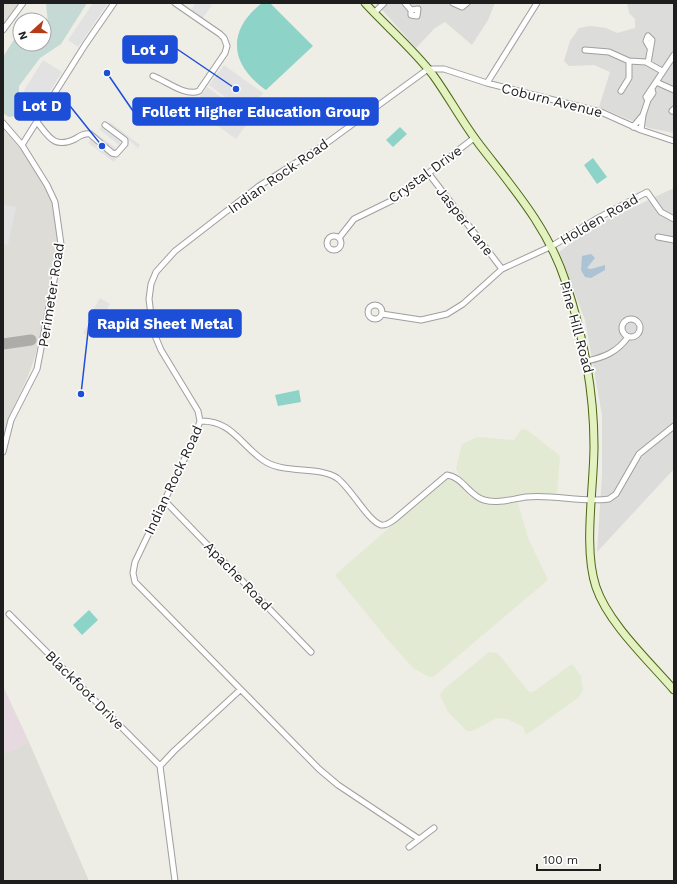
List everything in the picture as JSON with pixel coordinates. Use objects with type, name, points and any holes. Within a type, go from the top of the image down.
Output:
[{"type":"street","points":[[3,30],[23,3]]},
{"type":"street","points":[[22,145],[114,3]]},
{"type":"street","points":[[153,76],[186,92],[199,91],[227,46],[224,38],[220,34],[176,3]]},
{"type":"street","name":"Pine Hill Road","points":[[365,3],[428,69],[474,138],[514,187],[552,246],[565,281],[587,361],[594,406],[593,500],[590,555],[598,594],[620,627],[674,690]]},
{"type":"street","points":[[374,12],[384,3]]},
{"type":"street","points":[[405,3],[411,10]]},
{"type":"street","points":[[456,4],[464,7],[467,3]]},
{"type":"street","points":[[487,83],[537,3]]},
{"type":"street","points":[[648,63],[650,48]]},
{"type":"street","points":[[585,50],[609,52],[629,61],[648,63],[662,71]]},
{"type":"street","points":[[641,130],[643,115],[648,100],[653,93],[652,89],[662,71],[674,55]]},
{"type":"street","points":[[621,91],[628,78],[629,61]]},
{"type":"street","name":"Coburn Avenue","points":[[428,69],[444,69],[487,83],[601,112],[641,130],[674,141]]},
{"type":"street","name":"Indian Rock Road","points":[[419,839],[326,775],[240,690],[135,582],[133,573],[135,562],[194,439],[200,421],[195,406],[161,350],[153,330],[150,299],[151,284],[156,272],[175,251],[262,184],[324,144],[428,69]]},
{"type":"street","points":[[656,82],[674,90]]},
{"type":"street","points":[[634,126],[643,115]]},
{"type":"street","points":[[37,122],[50,139],[55,142],[63,143],[85,134],[90,134],[112,153],[116,154],[125,144],[125,140],[105,125]]},
{"type":"street","name":"Perimeter Road","points":[[3,124],[22,145],[41,172],[55,202],[62,244],[38,364],[33,379],[11,420],[3,452]]},
{"type":"street","name":"Crystal Drive","points":[[339,238],[354,219],[395,199],[474,138]]},
{"type":"street","name":"Jasper Lane","points":[[429,174],[502,269]]},
{"type":"street","name":"Holden Road","points":[[382,314],[421,320],[446,314],[463,304],[502,269],[552,246],[598,218],[647,192],[661,212],[674,219]]},
{"type":"street","points":[[658,238],[674,240]]},
{"type":"street","points":[[587,361],[611,354],[628,337]]},
{"type":"street","points":[[200,421],[212,421],[226,426],[258,456],[270,464],[289,469],[318,472],[332,476],[341,482],[371,517],[381,525],[385,525],[395,519],[447,475],[457,479],[471,493],[479,498],[493,502],[528,497],[606,500],[614,496],[639,454],[674,426]]},
{"type":"street","name":"Apache Road","points":[[164,500],[311,652]]},
{"type":"street","name":"Blackfoot Drive","points":[[9,614],[160,766]]},
{"type":"street","points":[[175,881],[160,766],[181,744],[240,690]]},
{"type":"street","points":[[409,847],[434,828]]},
{"type":"shaded area","points":[[3,3],[20,3],[12,12],[3,26]]},
{"type":"shaded area","points":[[46,3],[87,3],[61,44],[52,50],[52,12],[47,12]]},
{"type":"shaded area","points":[[93,3],[108,3],[78,47],[68,40]]},
{"type":"shaded area","points":[[196,3],[209,3],[212,5],[202,19],[191,10]]},
{"type":"shaded area","points":[[262,3],[270,3],[313,46],[266,90],[245,70],[239,59],[237,48],[238,36],[242,25],[250,14]]},
{"type":"shaded area","points":[[376,3],[495,3],[488,20],[472,45],[445,22],[435,28],[416,48]]},
{"type":"shaded area","points":[[627,3],[674,3],[674,133],[649,128],[599,107],[610,72],[594,65],[569,66],[564,61],[570,41],[579,28],[590,26],[606,28],[617,33],[635,28],[635,19],[629,13]]},
{"type":"shaded area","points":[[12,43],[12,52],[49,52],[40,58],[19,86],[19,105],[15,116],[9,117],[3,113],[3,57]]},
{"type":"shaded area","points":[[43,60],[62,72],[42,104],[23,92]]},
{"type":"shaded area","points":[[224,65],[263,93],[248,114],[209,85]]},
{"type":"shaded area","points":[[207,87],[251,118],[236,139],[192,107]]},
{"type":"shaded area","points":[[110,122],[140,145],[138,148],[125,137],[119,145],[99,129],[101,127],[105,129]]},
{"type":"shaded area","points":[[400,127],[407,134],[393,147],[386,140]]},
{"type":"shaded area","points":[[3,129],[24,153],[45,186],[52,204],[57,229],[58,257],[35,357],[26,381],[13,408],[3,437]]},
{"type":"shaded area","points":[[95,133],[116,148],[111,155],[116,159],[114,162],[88,143]]},
{"type":"shaded area","points":[[593,158],[607,177],[597,184],[584,165]]},
{"type":"shaded area","points":[[674,188],[674,469],[597,552],[602,475],[602,415],[585,320],[559,252],[594,226]]},
{"type":"shaded area","points":[[3,204],[16,207],[8,245],[3,244]]},
{"type":"shaded area","points":[[591,254],[595,258],[587,268],[591,269],[605,265],[605,270],[591,278],[585,277],[581,270],[582,256]]},
{"type":"shaded area","points":[[100,298],[110,304],[96,329],[86,335],[83,333],[89,324],[87,321]]},
{"type":"shaded area","points":[[299,390],[301,402],[278,406],[275,395]]},
{"type":"shaded area","points":[[89,610],[98,620],[82,635],[73,625]]},
{"type":"shaded area","points":[[3,686],[29,742],[3,754]]},
{"type":"shaded area","points":[[29,742],[89,881],[3,881],[3,754]]},
{"type":"green space","points":[[526,429],[560,456],[557,492],[554,494],[528,493],[499,498],[487,497],[474,492],[458,474],[456,468],[462,444],[477,437],[514,440],[521,430]]},
{"type":"green space","points":[[449,478],[457,482],[469,496],[487,505],[518,503],[528,538],[548,580],[433,677],[429,677],[413,668],[335,575],[442,482]]},
{"type":"green space","points":[[489,652],[497,653],[501,657],[528,691],[532,692],[536,690],[572,664],[581,676],[583,690],[579,697],[526,735],[523,727],[507,719],[497,718],[472,731],[467,731],[448,712],[440,695],[444,689]]},
{"type":"taxiway","points":[[3,344],[31,340]]},
{"type":"place","name":"Follett Higher Education Group","points":[[107,73]]},
{"type":"place","name":"Lot J","points":[[236,89]]},
{"type":"place","name":"Lot D","points":[[102,146]]},
{"type":"place","name":"Rapid Sheet Metal","points":[[81,394]]}]
